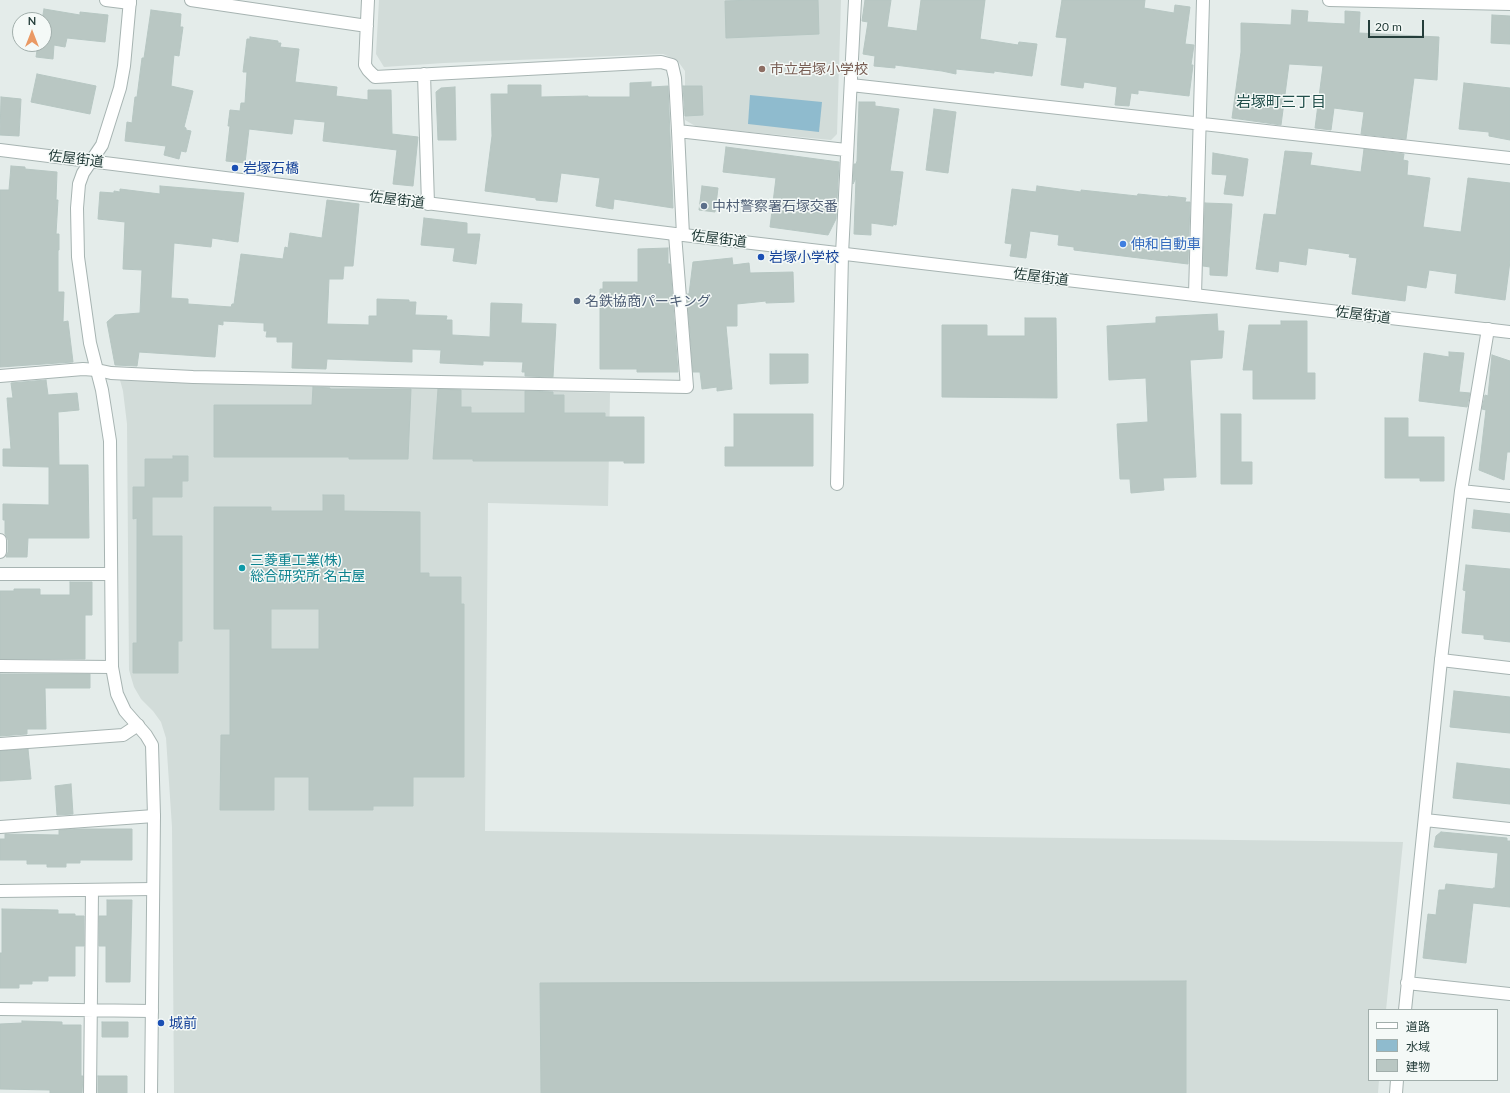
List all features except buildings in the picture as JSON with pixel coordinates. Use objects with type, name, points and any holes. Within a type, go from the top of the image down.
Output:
[{"type":"street","points":[[106,0],[130,2],[124,66],[120,88],[102,145],[83,173],[78,184],[78,257],[90,343],[102,390],[110,441],[112,667],[117,694],[125,711],[146,735],[152,745],[154,816],[151,1093]]},
{"type":"street","points":[[191,0],[367,26]]},
{"type":"street","points":[[0,376],[83,369],[111,373],[193,377],[687,387],[679,235],[678,131],[675,78],[672,65],[661,62],[375,77],[365,65],[368,0]]},
{"type":"street","points":[[837,484],[842,254],[846,150],[855,0]]},
{"type":"street","points":[[1195,295],[1201,124],[1203,0]]},
{"type":"street","points":[[1329,0],[1510,4]]},
{"type":"street","points":[[424,74],[428,204]]},
{"type":"street","points":[[851,86],[1510,158]]},
{"type":"street","points":[[678,131],[846,150]]},
{"type":"street","name":"佐屋街道","points":[[0,150],[679,235],[1510,332]]},
{"type":"street","points":[[1404,1009],[1426,820],[1441,660],[1461,491],[1488,329]]},
{"type":"street","points":[[1461,491],[1510,496]]},
{"type":"street","points":[[0,540],[0,552]]},
{"type":"street","points":[[0,574],[111,574]]},
{"type":"street","points":[[1441,660],[1510,668]]},
{"type":"street","points":[[0,666],[112,667]]},
{"type":"street","points":[[0,744],[123,735],[138,725]]},
{"type":"street","points":[[0,827],[154,816]]},
{"type":"street","points":[[1426,820],[1510,828]]},
{"type":"street","points":[[0,891],[153,889]]},
{"type":"street","points":[[90,1093],[92,890]]},
{"type":"street","points":[[1407,983],[1510,994]]},
{"type":"street","points":[[0,1009],[152,1011]]},
{"type":"street","points":[[1396,1093],[1398,1081]]},
{"type":"shaded area","name":"市立岩塚小学校","points":[[379,0],[841,0],[837,134],[831,140],[697,127],[685,120],[685,71],[677,60],[663,54],[444,63],[384,67],[376,54]]},
{"type":"shaded area","points":[[120,380],[610,393],[608,506],[488,503],[485,831],[1403,842],[1386,1009],[1368,1009],[1368,1081],[1379,1081],[1378,1093],[174,1093],[172,827],[166,738],[161,722],[141,699],[134,687],[129,670],[127,424],[123,391]]},
{"type":"water","points":[[750,95],[822,102],[819,132],[748,124]]},
{"type":"place","name":"市立岩塚小学校","points":[[762,69]]},
{"type":"place","name":"岩塚石橋","points":[[235,168]]},
{"type":"place","name":"中村警察署石塚交番","points":[[704,206]]},
{"type":"place","name":"伸和自動車","points":[[1123,244]]},
{"type":"place","name":"岩塚小学校","points":[[761,257]]},
{"type":"place","name":"名鉄協商パーキング","points":[[577,301]]},
{"type":"place","name":"三菱重工業(株) 総合研究所 名古屋","points":[[242,568]]},
{"type":"place","name":"城前","points":[[161,1023]]},
{"type":"district","name":"岩塚町三丁目","points":[[1281,102]]}]
